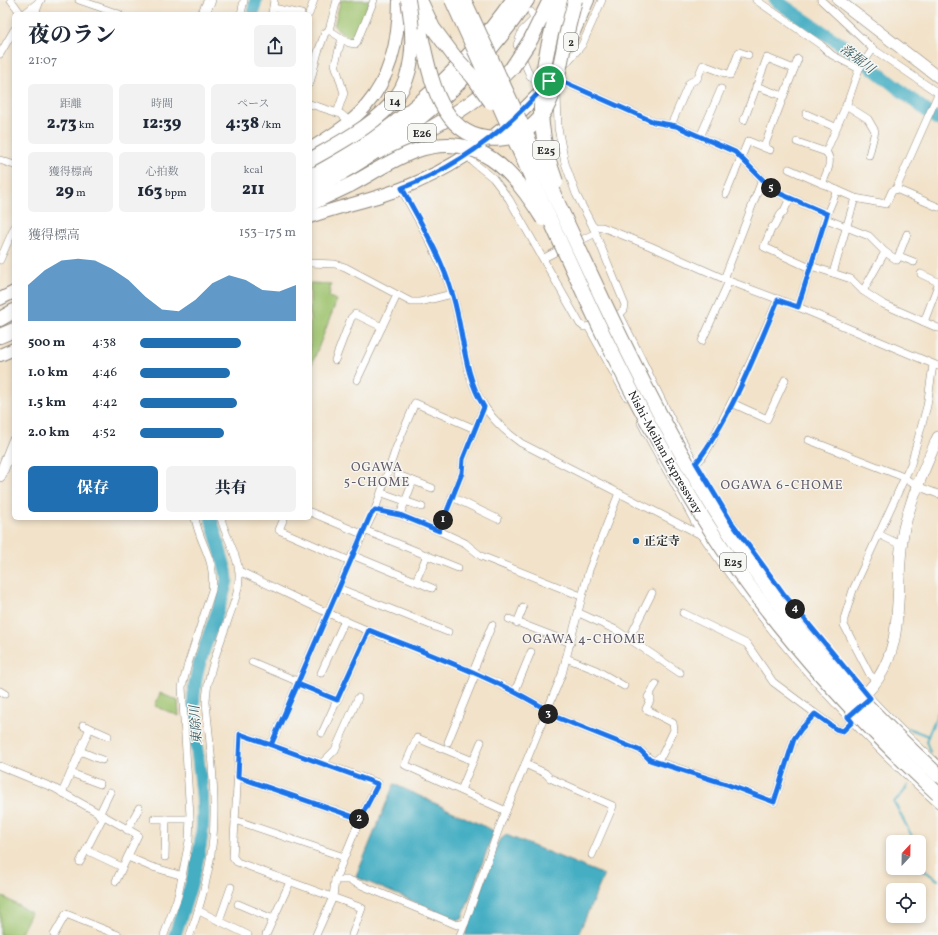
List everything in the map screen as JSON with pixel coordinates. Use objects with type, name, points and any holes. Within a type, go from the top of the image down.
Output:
[{"type":"highway","points":[[420,0],[433,28],[474,52]]},
{"type":"highway","points":[[452,0],[474,52],[488,97],[525,162]]},
{"type":"highway","points":[[464,0],[474,52]]},
{"type":"highway","name":"E25","points":[[470,0],[508,88],[513,106]]},
{"type":"highway","points":[[474,52],[506,0]]},
{"type":"highway","name":"E26","points":[[323,184],[371,154],[409,127],[444,97],[474,52],[513,0]]},
{"type":"highway","name":"E26","points":[[312,190],[404,143],[460,111],[497,82],[512,68],[531,39],[550,0]]},
{"type":"highway","name":"E25","points":[[560,0],[545,64],[541,123],[547,153],[558,190],[599,292]]},
{"type":"highway","points":[[402,1],[443,108],[454,121],[466,131],[481,136],[503,138],[527,129],[539,119],[548,106],[556,84],[575,0]]},
{"type":"highway","name":"14","points":[[312,159],[381,116],[397,98],[407,77],[412,55],[412,28],[402,1]]},
{"type":"highway","name":"E26","points":[[312,175],[357,149],[397,121],[474,52],[502,35],[529,6]]},
{"type":"highway","name":"Nishi-Meihan Expressway","points":[[474,52],[513,106],[599,292],[674,442],[721,520],[773,595],[831,666],[892,733],[938,775]]},
{"type":"highway","name":"Nishi-Meihan Expressway","points":[[474,52],[584,291],[660,447],[709,528],[760,602],[820,674],[877,736],[938,794]]},
{"type":"highway","name":"E26","points":[[312,203],[415,151],[445,145],[465,147],[485,154],[498,162],[518,183],[534,204],[584,291]]},
{"type":"highway","points":[[0,320],[12,314]]},
{"type":"highway","points":[[0,336],[12,331]]},
{"type":"main road","name":"2","points":[[312,216],[427,179],[468,155],[514,119],[549,81],[572,40],[588,0]]},
{"type":"main road","points":[[312,148],[350,121],[366,106],[378,88],[387,69],[395,43],[402,1]]},
{"type":"main road","points":[[0,299],[12,293]]},
{"type":"main road","points":[[0,356],[12,350]]},
{"type":"street","points":[[11,0],[20,12]]},
{"type":"street","points":[[25,12],[40,0]]},
{"type":"street","points":[[36,12],[40,0]]},
{"type":"street","points":[[79,0],[113,12]]},
{"type":"street","points":[[204,12],[210,0]]},
{"type":"street","points":[[241,12],[244,0]]},
{"type":"street","points":[[272,11],[274,0]]},
{"type":"street","points":[[310,12],[314,0]]},
{"type":"street","points":[[312,75],[325,33],[329,30],[336,0]]},
{"type":"street","points":[[329,30],[356,44],[374,0]]},
{"type":"street","points":[[549,81],[582,45],[602,0]]},
{"type":"street","points":[[756,0],[821,45],[832,55],[859,69]]},
{"type":"street","points":[[789,170],[855,198],[886,204],[892,191],[896,189],[937,96],[873,49],[822,0]]},
{"type":"street","points":[[838,0],[938,77]]},
{"type":"street","points":[[529,6],[534,19],[519,37],[518,50],[530,76],[535,79],[566,83],[654,122],[671,125],[735,152],[774,191],[826,216],[847,228],[869,236],[885,252],[898,260],[907,234]]},
{"type":"street","points":[[337,113],[344,93],[335,64],[342,38]]},
{"type":"street","points":[[0,54],[12,39]]},
{"type":"street","points":[[826,152],[835,127],[846,105],[859,69],[873,49]]},
{"type":"street","points":[[671,125],[689,83],[697,79],[703,65],[730,75],[739,52],[748,55]]},
{"type":"street","points":[[744,120],[767,58],[794,69]]},
{"type":"street","points":[[726,194],[748,141],[767,149],[798,59]]},
{"type":"street","points":[[549,81],[557,92],[559,134],[565,162],[576,194],[594,230],[625,305],[620,315],[589,328]]},
{"type":"street","points":[[756,86],[784,96]]},
{"type":"street","points":[[700,136],[721,89]]},
{"type":"street","points":[[312,105],[341,114],[350,121]]},
{"type":"street","points":[[846,105],[868,119],[875,131],[869,155]]},
{"type":"street","points":[[806,114],[835,127]]},
{"type":"street","points":[[797,142],[826,152],[829,155],[830,161],[822,184]]},
{"type":"street","points":[[468,155],[473,162],[493,178],[502,188],[544,258],[580,324],[589,328],[703,536],[755,608],[799,664],[850,720],[903,773],[938,804]]},
{"type":"street","points":[[0,160],[12,165]]},
{"type":"street","points":[[702,341],[762,180]]},
{"type":"street","points":[[402,188],[441,263],[452,294],[472,385],[489,416],[506,432],[521,443],[703,536]]},
{"type":"street","points":[[896,189],[938,207]]},
{"type":"street","points":[[798,307],[826,216],[837,190]]},
{"type":"street","points":[[790,198],[784,212],[782,212],[772,227],[764,247],[810,267],[851,279],[863,291],[883,304],[938,328]]},
{"type":"street","points":[[833,273],[855,198]]},
{"type":"street","points":[[544,258],[602,227],[650,246],[726,280],[798,307],[936,365],[927,406],[911,464],[853,590],[844,619],[844,625],[870,675],[877,681]]},
{"type":"street","points":[[0,260],[12,233]]},
{"type":"street","points":[[863,291],[885,252]]},
{"type":"street","points":[[899,256],[914,262]]},
{"type":"street","points":[[312,263],[334,264],[345,267],[411,302],[420,302],[452,294]]},
{"type":"street","points":[[921,274],[938,284],[924,322]]},
{"type":"street","points":[[357,380],[396,295]]},
{"type":"street","points":[[672,480],[696,463],[706,450],[747,372],[778,300]]},
{"type":"street","points":[[335,360],[351,318],[355,314],[382,327]]},
{"type":"street","points":[[620,315],[680,435],[732,523],[779,587],[868,696],[910,739],[938,764]]},
{"type":"street","points":[[732,403],[767,419],[785,380]]},
{"type":"street","points":[[271,745],[299,683],[351,558],[375,510],[396,448],[415,403],[475,429]]},
{"type":"street","points":[[439,531],[484,407]]},
{"type":"street","points":[[684,613],[748,644],[773,682],[836,729],[843,731],[868,696],[890,656],[895,640],[899,558],[904,529],[917,486],[938,437]]},
{"type":"street","points":[[809,440],[828,448],[832,448],[938,494]]},
{"type":"street","points":[[0,476],[12,446]]},
{"type":"street","points":[[398,475],[432,488]]},
{"type":"street","points":[[400,515],[413,481]]},
{"type":"street","points":[[460,935],[506,811],[566,658],[598,542],[619,493]]},
{"type":"street","points":[[385,494],[422,507]]},
{"type":"street","points":[[452,497],[498,519]]},
{"type":"street","points":[[375,510],[400,515],[439,531],[465,544],[481,556],[582,596]]},
{"type":"street","points":[[312,513],[458,568]]},
{"type":"street","points":[[164,935],[183,876],[189,841],[190,819],[182,687],[214,580],[213,567],[196,520]]},
{"type":"street","points":[[190,935],[199,911],[210,867],[214,816],[214,792],[206,702],[207,687],[210,670],[237,596],[239,571],[222,520]]},
{"type":"street","points":[[283,520],[279,530],[432,588]]},
{"type":"street","points":[[878,534],[902,545]]},
{"type":"street","points":[[416,581],[427,555]]},
{"type":"street","points":[[239,571],[328,613],[474,672],[515,691],[546,712],[641,751],[650,760],[726,784],[774,802],[794,739],[815,714]]},
{"type":"street","points":[[338,588],[448,632]]},
{"type":"street","points":[[629,639],[652,593]]},
{"type":"street","points":[[517,622],[523,608]]},
{"type":"street","points":[[579,613],[616,630],[680,673]]},
{"type":"street","points":[[321,672],[345,620]]},
{"type":"street","points":[[509,620],[571,643]]},
{"type":"street","points":[[448,742],[492,625]]},
{"type":"street","points":[[322,733],[369,630]]},
{"type":"street","points":[[515,691],[531,652]]},
{"type":"street","points":[[566,658],[596,670],[624,686]]},
{"type":"street","points":[[252,662],[337,700]]},
{"type":"street","points":[[655,761],[662,756],[674,730],[673,723],[646,709],[652,699],[648,697],[656,684]]},
{"type":"street","points":[[322,763],[335,750],[358,698]]},
{"type":"street","points":[[62,794],[80,750],[87,727],[108,736]]},
{"type":"street","points":[[316,935],[333,897],[334,880],[360,819],[378,784],[240,734],[233,857],[237,862],[290,882],[333,897],[362,908],[352,935]]},
{"type":"street","points":[[473,761],[417,738],[405,766],[506,811]]},
{"type":"street","points":[[461,790],[481,742]]},
{"type":"street","points":[[80,750],[102,760]]},
{"type":"street","points":[[525,764],[546,773],[550,778],[613,806],[592,855]]},
{"type":"street","points":[[0,766],[62,794],[138,835],[116,881]]},
{"type":"street","points":[[71,773],[100,784]]},
{"type":"street","points":[[238,777],[360,819]]},
{"type":"street","points":[[80,862],[110,792]]},
{"type":"street","points":[[127,830],[139,808]]},
{"type":"street","points":[[154,819],[190,819]]},
{"type":"street","points":[[165,857],[166,819]]},
{"type":"street","points":[[235,820],[344,858]]},
{"type":"street","points":[[86,850],[122,868]]},
{"type":"street","points":[[128,857],[149,866],[183,876]]},
{"type":"street","points":[[334,880],[349,880],[458,925],[465,923]]},
{"type":"street","points":[[266,935],[290,882]]},
{"type":"street","points":[[219,921],[231,888]]},
{"type":"street","points":[[238,904],[273,920]]},
{"type":"street","points":[[199,911],[248,935]]},
{"type":"street","points":[[54,935],[66,914],[118,935]]},
{"type":"green space","points":[[341,0],[370,0],[356,36],[350,39],[334,26]]},
{"type":"green space","points":[[312,283],[331,284],[329,297],[337,300],[312,364]]},
{"type":"green space","points":[[160,693],[178,701],[179,716],[155,706]]},
{"type":"green space","points":[[0,895],[31,913],[20,935],[0,935]]},
{"type":"water","points":[[394,784],[494,831],[462,919],[457,920],[356,877]]},
{"type":"water","points":[[506,835],[604,875],[578,935],[465,935],[498,842]]},
{"type":"waterway","name":"東除川","points":[[253,12],[256,0]]},
{"type":"waterway","name":"落堀川","points":[[775,0],[848,49],[938,120]]},
{"type":"waterway","name":"東除川","points":[[175,935],[194,876],[202,830],[203,814],[201,782],[194,717],[195,685],[201,658],[224,593],[227,580],[226,571],[212,520]]},
{"type":"waterway","points":[[930,752],[926,741],[938,712]]},
{"type":"waterway","points":[[906,729],[908,728],[928,736]]},
{"type":"waterway","points":[[908,785],[903,793],[894,802],[911,835]]},
{"type":"waterway","points":[[926,872],[938,880]]},
{"type":"place","name":"正定寺","points":[[636,541]]},
{"type":"district","name":"OGAWA 5-CHOME","points":[[377,474]]},
{"type":"district","name":"OGAWA 6-CHOME","points":[[782,484]]},
{"type":"district","name":"OGAWA 4-CHOME","points":[[584,638]]},
{"type":"route","points":[[549,81],[514,119],[468,155],[427,179],[402,188],[441,263],[456,306],[472,385],[484,407],[463,459],[462,473],[439,531],[400,515],[375,510],[370,516],[271,745],[240,734],[238,777],[360,819],[378,784],[271,745],[298,684],[337,700],[369,630],[476,673],[518,692],[547,710],[546,713],[641,751],[650,760],[726,784],[774,802],[794,739],[801,729],[815,714],[836,729],[843,731],[852,722],[848,717],[870,698],[865,694],[806,623],[783,593],[732,523],[696,463],[706,450],[732,403],[778,300],[798,307],[827,214],[774,191],[753,172],[735,152],[676,126],[654,122],[566,83],[549,81]]}]
